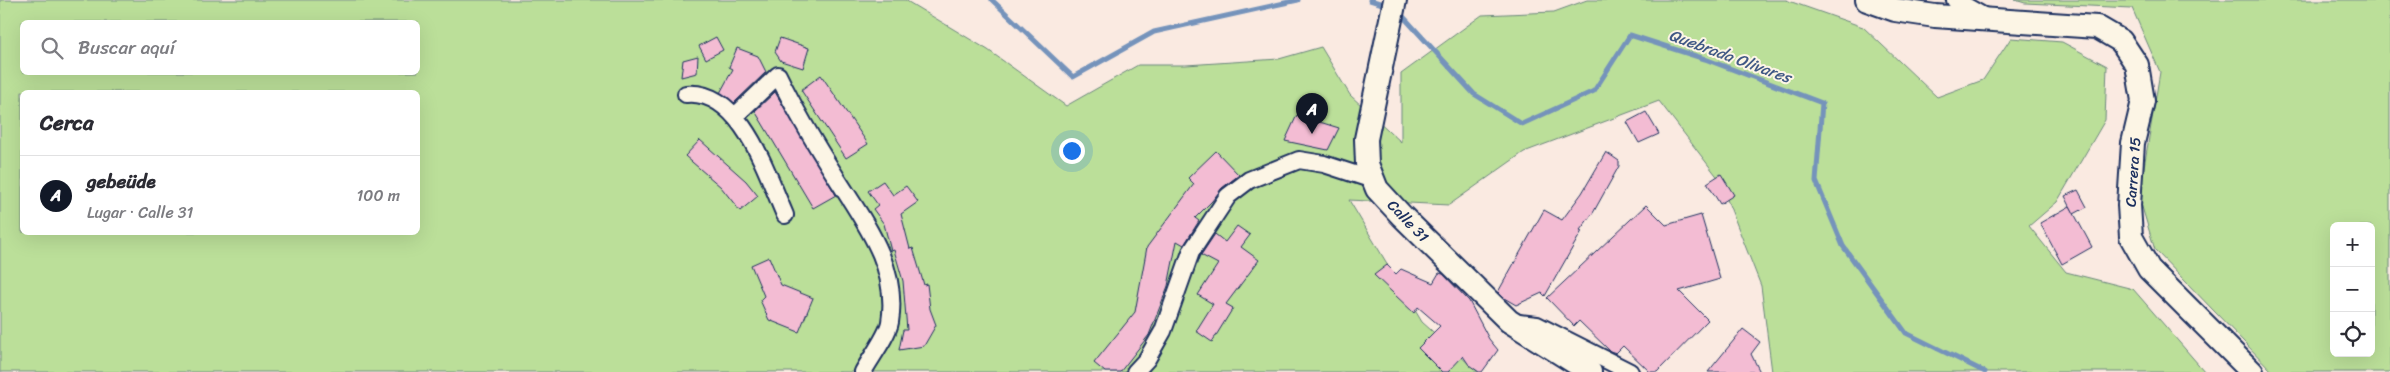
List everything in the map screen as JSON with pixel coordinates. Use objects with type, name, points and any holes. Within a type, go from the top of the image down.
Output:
[{"type":"main road","name":"Calle 31","points":[[1395,0],[1366,139],[1367,164],[1377,189],[1509,321],[1590,372]]},
{"type":"main road","name":"Carrera 15","points":[[1867,0],[1935,16],[2097,27],[2121,41],[2137,65],[2143,101],[2133,144],[2129,205],[2131,237],[2149,269],[2252,372]]},
{"type":"street","points":[[1955,0],[1990,20]]},
{"type":"street","points":[[735,116],[778,75],[821,152],[860,212],[883,256],[892,289],[890,324],[863,372]]},
{"type":"street","points":[[686,94],[702,94],[718,102],[735,116],[751,138],[785,215]]},
{"type":"street","points":[[1135,372],[1147,359],[1163,331],[1191,252],[1228,196],[1249,180],[1299,160],[1324,164],[1374,180]]},
{"type":"street","points":[[1509,321],[1537,326],[1630,372]]},
{"type":"green space","points":[[0,0],[905,0],[988,50],[1066,106],[1138,65],[1186,65],[1279,59],[1321,47],[1350,95],[1401,142],[1401,74],[1482,15],[1554,12],[1587,0],[1786,0],[1863,27],[1937,97],[1983,80],[2011,38],[2062,42],[2107,66],[2105,120],[2057,202],[2029,226],[2066,272],[2133,289],[2205,372],[1772,372],[1761,286],[1719,179],[1659,101],[1524,152],[1449,205],[1349,200],[1422,322],[1478,372],[0,372]]},
{"type":"green space","points":[[2015,0],[2390,0],[2390,372],[2273,372],[2155,250],[2139,197],[2160,72],[2132,8],[2025,3]]},
{"type":"building","points":[[716,37],[723,50],[706,59],[699,46]]},
{"type":"building","points":[[780,38],[809,48],[803,68],[781,61],[775,52]]},
{"type":"building","points":[[737,48],[758,56],[766,72],[734,103],[720,93],[733,69],[729,67]]},
{"type":"building","points":[[698,56],[697,73],[681,77],[683,60]]},
{"type":"building","points":[[821,75],[868,144],[846,158],[801,90]]},
{"type":"building","points":[[775,92],[836,195],[813,208],[755,111]]},
{"type":"building","points":[[1646,112],[1659,134],[1639,143],[1627,122]]},
{"type":"building","points":[[1297,115],[1339,128],[1328,150],[1285,141]]},
{"type":"building","points":[[700,140],[746,181],[758,196],[740,211],[721,187],[685,156]]},
{"type":"building","points":[[1216,151],[1239,175],[1222,188],[1195,218],[1199,221],[1184,245],[1177,241],[1168,286],[1149,335],[1120,372],[1105,372],[1094,363],[1135,312],[1147,247],[1194,184],[1188,178]]},
{"type":"building","points":[[1606,152],[1619,161],[1619,166],[1593,213],[1580,230],[1582,231],[1545,296],[1542,293],[1516,305],[1504,298],[1498,292],[1544,210],[1562,220],[1582,193]]},
{"type":"building","points":[[1721,174],[1734,195],[1720,204],[1707,183]]},
{"type":"building","points":[[883,181],[893,195],[906,186],[918,202],[901,214],[910,249],[913,248],[924,285],[927,284],[930,309],[936,325],[924,346],[899,350],[903,330],[907,330],[903,281],[894,250],[891,251],[884,224],[873,209],[878,205],[868,191]]},
{"type":"building","points":[[2078,190],[2087,207],[2074,214],[2065,196]]},
{"type":"building","points":[[1646,205],[1666,225],[1701,215],[1720,279],[1679,291],[1708,320],[1657,372],[1650,372],[1623,346],[1616,353],[1610,351],[1579,321],[1574,326],[1547,298]]},
{"type":"building","points":[[2070,206],[2092,247],[2062,264],[2040,223]]},
{"type":"building","points":[[1237,226],[1250,235],[1241,247],[1259,260],[1226,304],[1233,308],[1212,342],[1196,331],[1213,304],[1198,295],[1218,264],[1201,255],[1215,234],[1225,242]]},
{"type":"building","points":[[769,257],[781,285],[813,298],[799,332],[769,320],[760,300],[764,296],[751,265]]},
{"type":"building","points":[[1387,265],[1396,274],[1401,269],[1433,283],[1439,273],[1443,274],[1469,301],[1489,339],[1498,350],[1482,372],[1469,365],[1463,356],[1448,372],[1442,372],[1418,348],[1440,326],[1418,307],[1414,313],[1374,275]]},
{"type":"building","points":[[1743,329],[1760,342],[1751,354],[1760,372],[1708,372]]},
{"type":"waterway","name":"Quebrada Olivares","points":[[992,0],[1073,77],[1154,32],[1298,0]]},
{"type":"waterway","name":"Quebrada Olivares","points":[[1370,0],[1389,6]]},
{"type":"waterway","name":"Quebrada Olivares","points":[[1400,13],[1474,94],[1522,124],[1594,91],[1630,35],[1705,59],[1822,103],[1816,181],[1843,246],[1906,333],[1985,372]]},
{"type":"place","name":"gebeüde","points":[[1312,134]]}]
